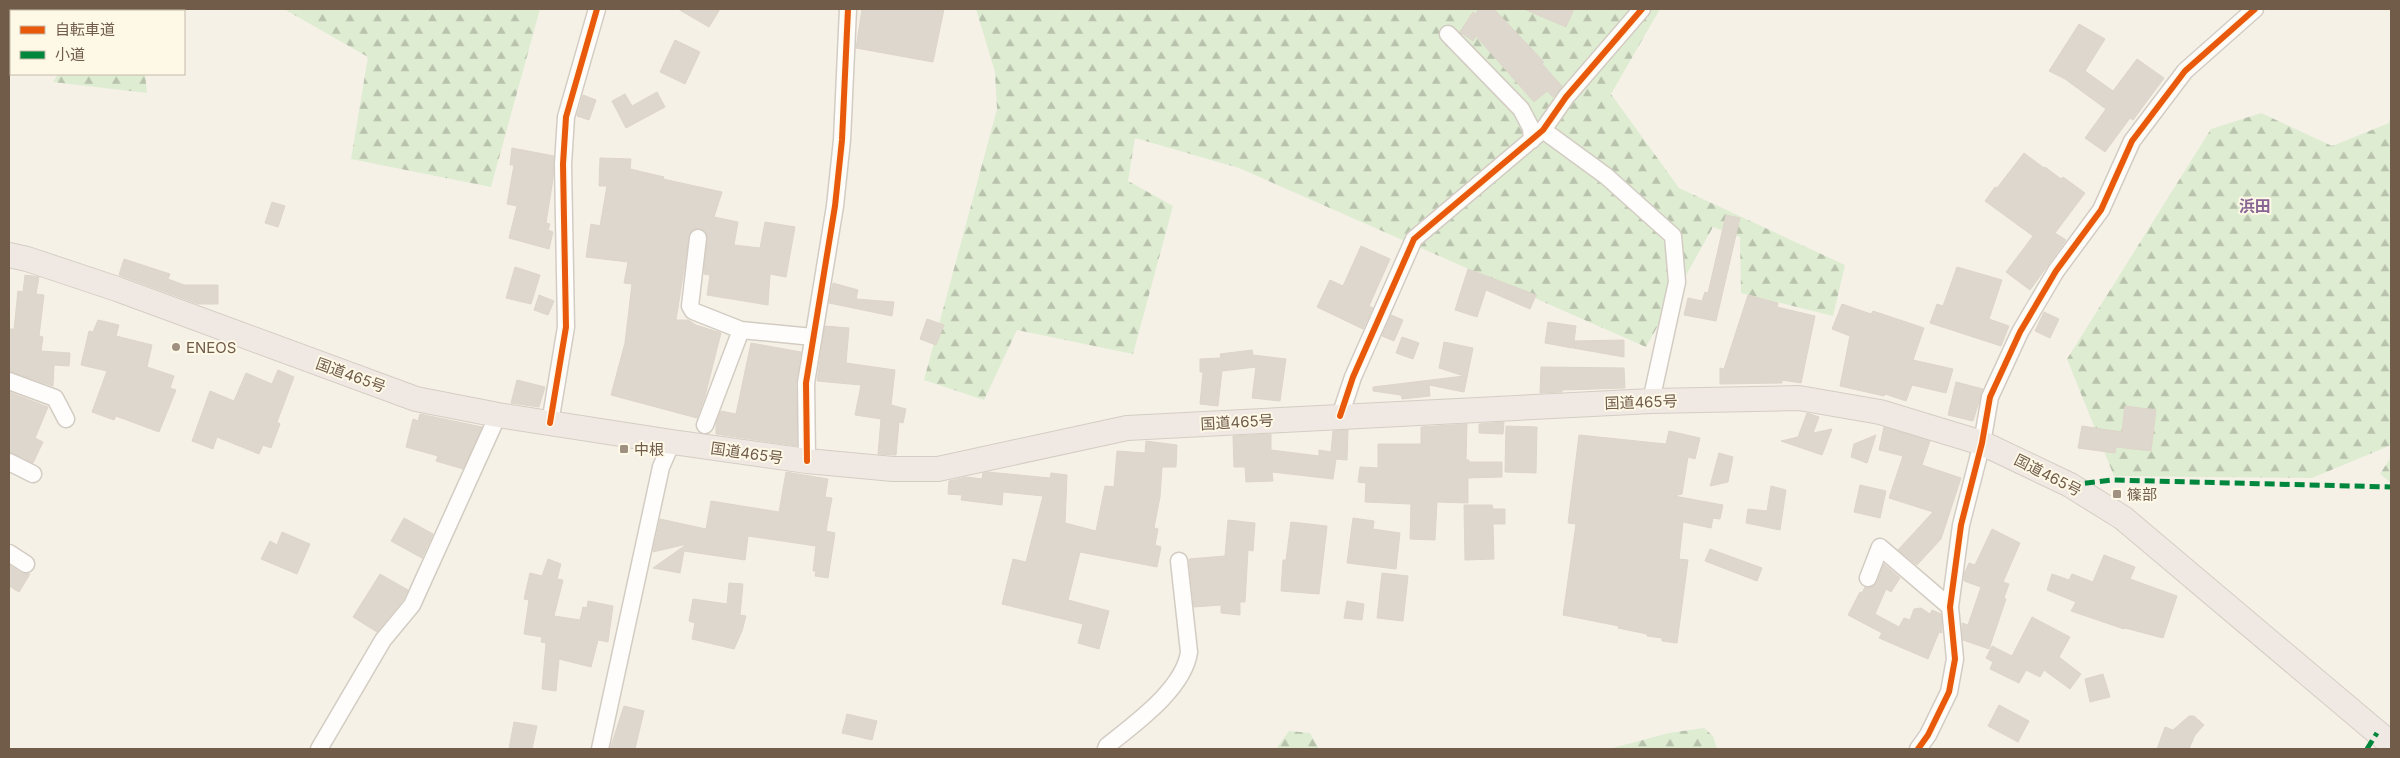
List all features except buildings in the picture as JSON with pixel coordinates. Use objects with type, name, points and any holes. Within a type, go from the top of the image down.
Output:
[{"type":"highway","name":"国道465号","points":[[9,255],[27,259],[117,289],[416,399],[498,415],[672,442],[807,461],[893,469],[938,469],[1127,428],[1651,402],[1799,398],[1880,412],[1982,443],[2070,485],[2123,518],[2391,744]]},
{"type":"street","points":[[550,423],[566,327],[563,164],[566,117],[597,9]]},
{"type":"street","points":[[807,461],[806,384],[835,206],[842,140],[848,9]]},
{"type":"street","points":[[1340,416],[1352,377],[1414,239],[1538,135],[1566,96],[1642,9]]},
{"type":"street","points":[[1918,749],[1928,735],[1949,692],[1955,659],[1950,607],[1961,525],[1982,443],[1990,397],[2020,332],[2056,271],[2101,210],[2132,141],[2185,71],[2255,9]]},
{"type":"street","points":[[1448,34],[1521,109],[1531,128],[1538,135],[1606,176],[1672,236],[1677,282],[1651,402]]},
{"type":"street","points":[[698,238],[690,306],[693,311],[741,330],[813,337]]},
{"type":"street","points":[[705,425],[741,330]]},
{"type":"street","points":[[9,381],[55,398],[66,419]]},
{"type":"street","points":[[319,749],[383,640],[412,604],[498,415]]},
{"type":"street","points":[[600,749],[661,467],[672,442]]},
{"type":"street","points":[[9,462],[33,474]]},
{"type":"street","points":[[1868,578],[1880,547],[1950,607]]},
{"type":"street","points":[[9,553],[26,564]]},
{"type":"street","points":[[1106,749],[1107,746],[1175,685],[1188,660],[1189,652],[1179,561]]},
{"type":"green space","points":[[284,9],[540,9],[491,187],[351,159],[368,57]]},
{"type":"green space","points":[[976,9],[1660,9],[1611,94],[1679,188],[1845,265],[1833,316],[1741,293],[1740,237],[1713,227],[1646,347],[1239,168],[1135,138],[1128,181],[1173,206],[1133,354],[1017,330],[984,400],[924,380],[997,109],[995,72]]},
{"type":"green space","points":[[57,75],[145,75],[147,93],[53,82]]},
{"type":"green space","points":[[2261,113],[2332,146],[2389,123],[2391,115],[2391,445],[2312,478],[2114,476],[2067,359],[2211,129]]},
{"type":"green space","points":[[2391,457],[2391,483],[2380,474]]},
{"type":"green space","points":[[1704,728],[1713,736],[1717,749],[1609,749],[1669,733]]},
{"type":"green space","points":[[1289,731],[1310,733],[1319,749],[1276,749]]},
{"type":"marked path","points":[[2070,485],[2112,480],[2391,487]]},
{"type":"marked path","points":[[2367,749],[2377,733]]},
{"type":"cycle path","points":[[550,423],[566,327],[563,164],[566,117],[597,9]]},
{"type":"cycle path","points":[[807,461],[806,383],[835,206],[842,140],[848,9]]},
{"type":"cycle path","points":[[1340,416],[1353,377],[1414,239],[1543,130],[1566,97],[1642,9]]},
{"type":"cycle path","points":[[1918,749],[1928,735],[1949,692],[1955,659],[1950,607],[1961,525],[1982,443],[1990,397],[2020,332],[2056,271],[2101,210],[2132,141],[2185,71],[2255,9]]},
{"type":"place","name":"ENEOS","points":[[176,347]]},
{"type":"place","name":"中根","points":[[624,449]]},
{"type":"place","name":"篠部","points":[[2117,494]]},
{"type":"district","name":"浜田","points":[[2255,206]]}]
